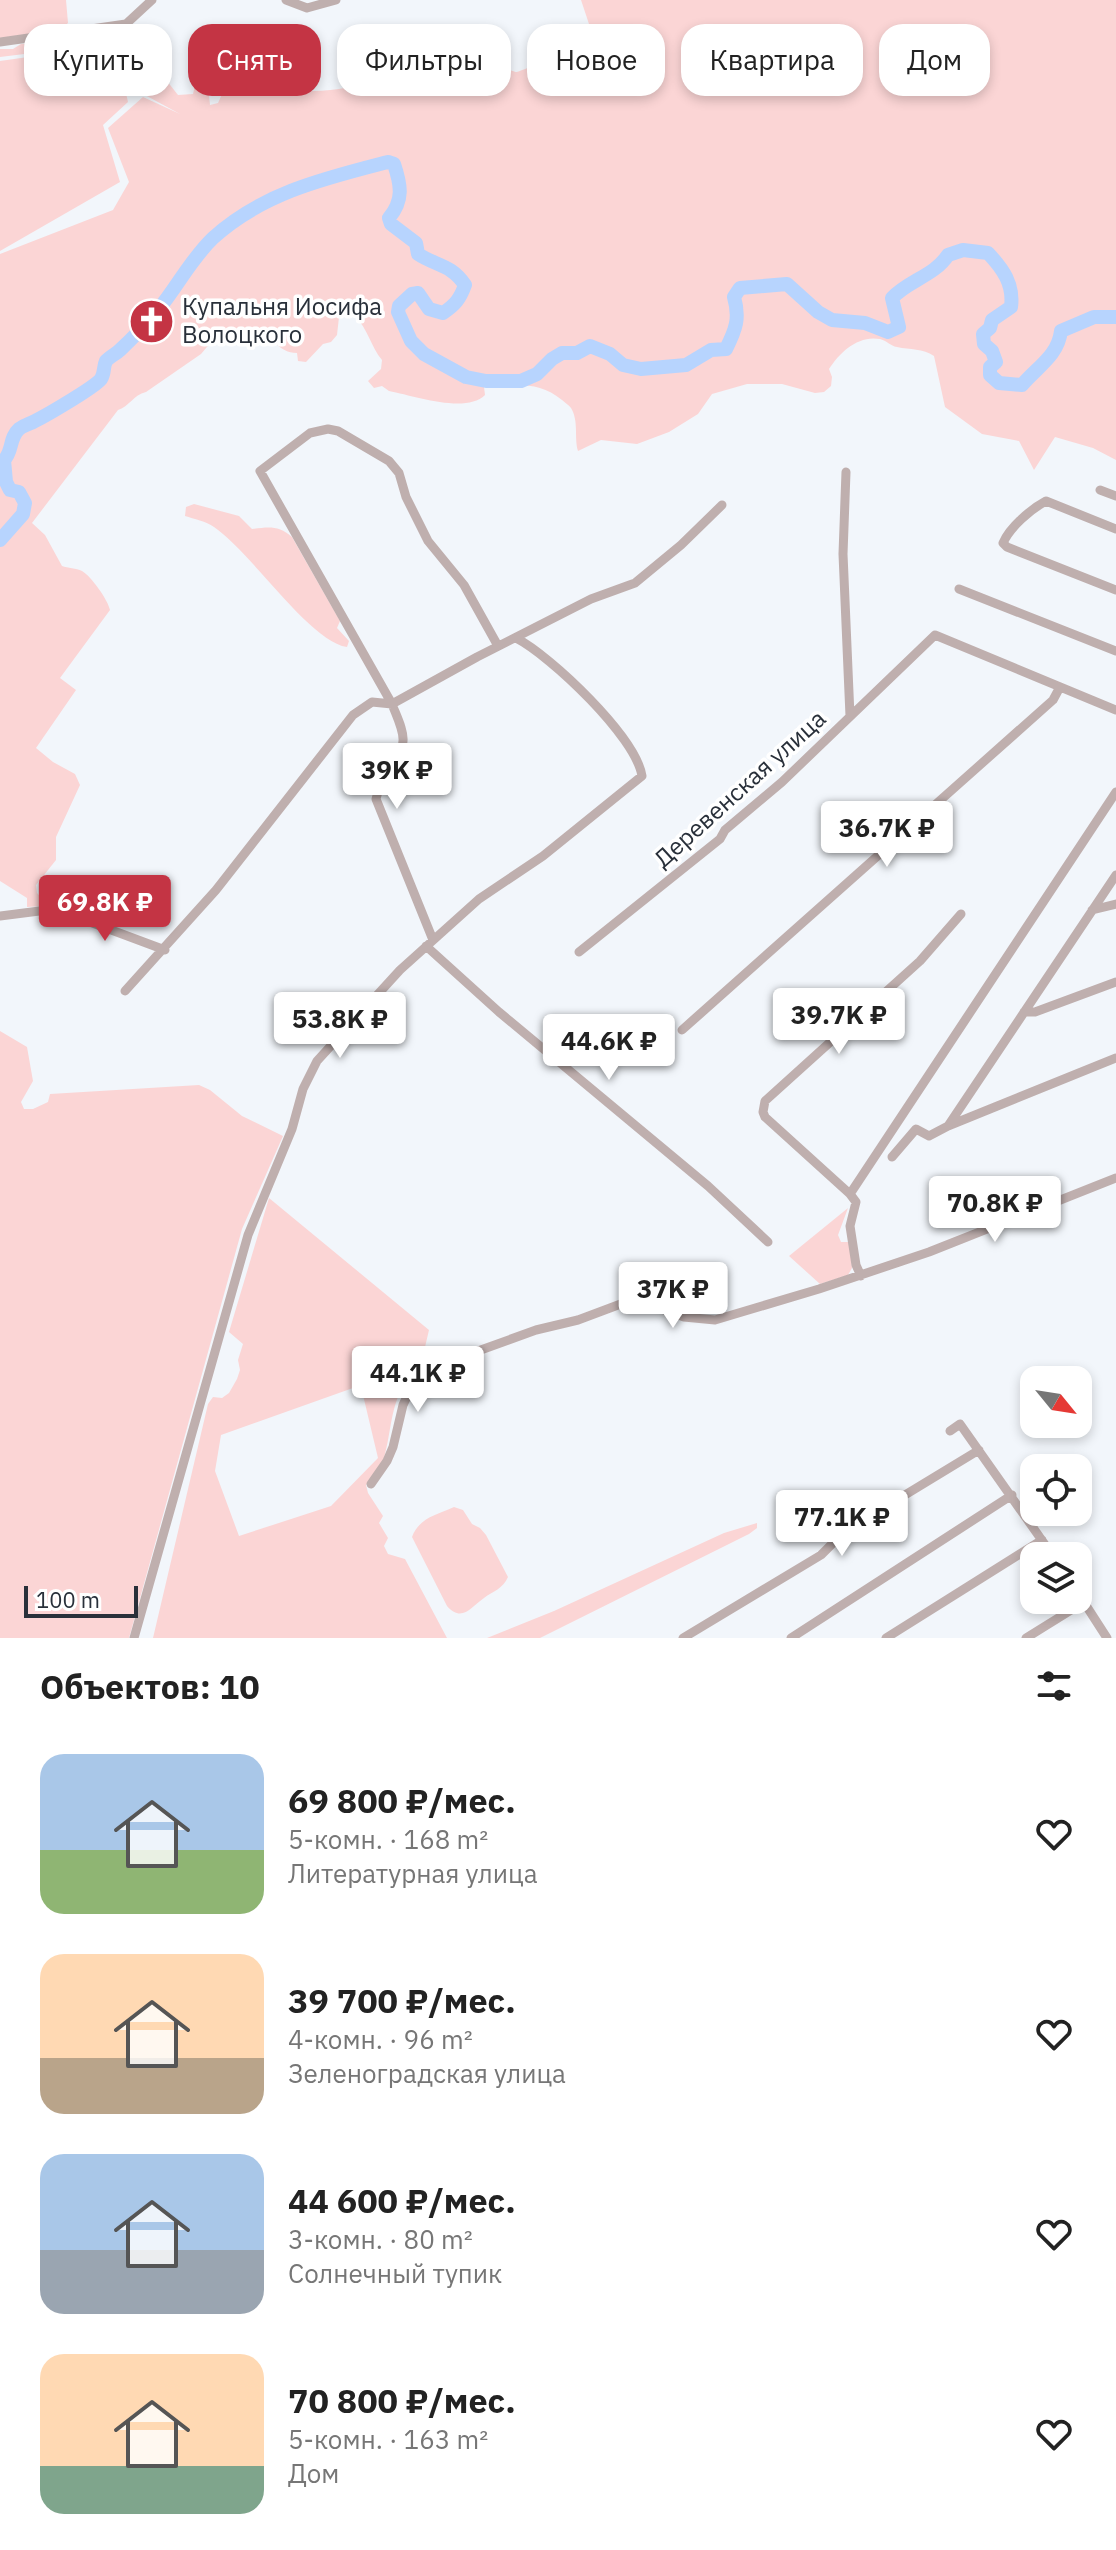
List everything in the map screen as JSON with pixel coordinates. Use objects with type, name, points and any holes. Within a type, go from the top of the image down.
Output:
[{"type":"street","points":[[0,42],[126,24],[152,0]]},
{"type":"street","points":[[286,0],[307,8],[336,0]]},
{"type":"street","points":[[498,646],[464,585],[428,541],[406,497],[396,468],[377,452],[338,431],[328,429],[310,433],[260,471],[392,704],[403,734],[403,746],[382,778],[376,799],[430,943],[499,1012],[708,1186],[768,1242]]},
{"type":"street","points":[[846,472],[843,554],[850,716]]},
{"type":"street","points":[[1100,490],[1116,496]]},
{"type":"street","points":[[1116,529],[1046,501],[1026,516],[1003,543],[1116,590]]},
{"type":"street","points":[[125,991],[216,890],[345,723],[365,705],[379,701],[392,704],[591,599],[635,583],[681,545],[722,505]]},
{"type":"street","points":[[959,589],[1116,651]]},
{"type":"street","name":"Деревенская улица","points":[[579,952],[720,839],[725,830],[782,782],[935,635],[1060,687]]},
{"type":"street","points":[[134,1638],[248,1235],[292,1129],[303,1089],[317,1061],[375,995],[430,943],[494,887],[543,856],[642,776],[641,764],[621,734],[582,692],[536,650],[516,638]]},
{"type":"street","points":[[682,1030],[1053,700],[1060,687],[1116,710]]},
{"type":"street","points":[[850,1194],[1116,792]]},
{"type":"street","points":[[948,1126],[1116,875]]},
{"type":"street","points":[[1092,910],[1116,904]]},
{"type":"street","points":[[0,916],[55,909],[165,950]]},
{"type":"street","points":[[861,1276],[856,1265],[850,1226],[856,1202],[765,1117],[765,1101],[920,961],[961,914]]},
{"type":"street","points":[[1024,1012],[1035,1012],[1116,982]]},
{"type":"street","points":[[892,1157],[916,1129],[929,1136],[1116,1058]]},
{"type":"street","points":[[371,1484],[393,1447],[403,1405],[411,1388],[478,1351],[634,1299],[684,1317],[707,1321],[861,1276],[1116,1178]]},
{"type":"street","points":[[886,1638],[1042,1540],[960,1424],[950,1431]]},
{"type":"street","points":[[683,1638],[821,1555],[844,1532],[979,1450]]},
{"type":"street","points":[[791,1638],[1012,1495]]},
{"type":"street","points":[[1026,1638],[1058,1614]]},
{"type":"street","points":[[1092,1614],[1107,1638]]},
{"type":"shaded area","points":[[0,0],[66,0],[67,24],[24,24],[24,35],[0,38]]},
{"type":"shaded area","points":[[581,0],[1116,0],[1116,460],[1093,448],[1055,437],[1034,470],[1019,441],[982,434],[945,407],[934,356],[880,339],[857,342],[844,351],[829,369],[831,386],[824,392],[815,393],[782,384],[747,384],[712,394],[698,414],[669,432],[637,444],[601,440],[578,451],[571,408],[544,389],[525,385],[484,387],[485,395],[476,400],[453,403],[389,391],[382,386],[374,388],[368,381],[381,369],[382,360],[355,316],[346,314],[339,317],[337,335],[331,342],[323,344],[306,362],[298,361],[297,353],[285,350],[258,332],[247,333],[228,342],[220,338],[212,341],[201,354],[118,410],[32,523],[45,535],[62,566],[80,570],[90,578],[110,610],[60,678],[76,690],[36,748],[75,774],[80,785],[56,837],[56,860],[36,885],[37,893],[46,903],[44,906],[27,907],[27,898],[0,881],[0,254],[113,210],[129,182],[108,128],[143,97],[180,114],[147,96],[172,96],[172,87],[178,95],[209,96],[210,105],[218,103],[221,96],[321,96],[321,90],[337,89],[337,96],[511,96],[511,70],[527,68],[527,96],[665,96],[665,24],[589,24]]},
{"type":"shaded area","points":[[24,44],[24,54],[0,57],[0,49],[13,49]]},
{"type":"shaded area","points":[[24,58],[24,96],[127,96],[128,102],[103,125],[120,182],[0,251],[0,61]]},
{"type":"shaded area","points":[[194,504],[239,516],[252,529],[278,529],[292,537],[340,621],[337,628],[349,641],[347,647],[315,629],[229,539],[214,527],[185,516],[186,507]]},
{"type":"shaded area","points":[[0,1031],[27,1047],[33,1081],[21,1102],[24,1109],[33,1109],[48,1102],[50,1094],[199,1085],[242,1116],[283,1136],[242,1229],[129,1638],[0,1638]]},
{"type":"shaded area","points":[[269,1198],[429,1330],[425,1347],[436,1360],[432,1368],[408,1381],[401,1392],[384,1458],[366,1485],[383,1516],[379,1523],[388,1538],[384,1546],[388,1554],[405,1559],[447,1638],[153,1638],[208,1404],[213,1397],[222,1398],[229,1393],[240,1370],[238,1360],[243,1344],[229,1332]],"holes":[[[353,1388],[358,1396],[363,1395],[378,1458],[331,1506],[239,1536],[215,1471],[221,1435]]]},
{"type":"shaded area","points":[[848,1208],[838,1235],[841,1242],[850,1242],[852,1268],[848,1275],[820,1284],[789,1256]]},
{"type":"shaded area","points":[[454,1507],[463,1510],[472,1524],[486,1535],[508,1577],[501,1587],[462,1613],[452,1611],[447,1606],[412,1537],[424,1521]]},
{"type":"shaded area","points":[[757,1523],[757,1528],[749,1534],[540,1638],[487,1638],[554,1611],[724,1533]]},
{"type":"waterway","points":[[0,540],[23,514],[25,503],[19,492],[10,490],[6,482],[4,460],[16,433],[97,383],[106,361],[153,315],[213,238],[232,222],[274,198],[318,181],[388,162],[394,164],[399,186],[399,199],[389,218],[391,224],[416,243],[418,254],[449,269],[465,285],[457,301],[443,313],[429,309],[418,293],[412,294],[399,306],[398,312],[411,341],[424,354],[466,377],[486,381],[521,381],[537,374],[562,353],[577,353],[590,346],[610,354],[623,365],[641,369],[686,365],[711,350],[726,349],[736,323],[734,297],[740,288],[787,284],[818,312],[832,320],[865,323],[888,332],[899,327],[892,298],[936,268],[948,255],[963,250],[988,253],[1009,284],[1011,307],[992,320],[990,328],[983,334],[984,344],[992,351],[996,362],[990,367],[990,375],[999,383],[1022,385],[1051,354],[1061,331],[1094,317],[1116,317]]},
{"type":"place","name":"Купальня Иосифа Волоцкого","points":[[151,321]]}]
